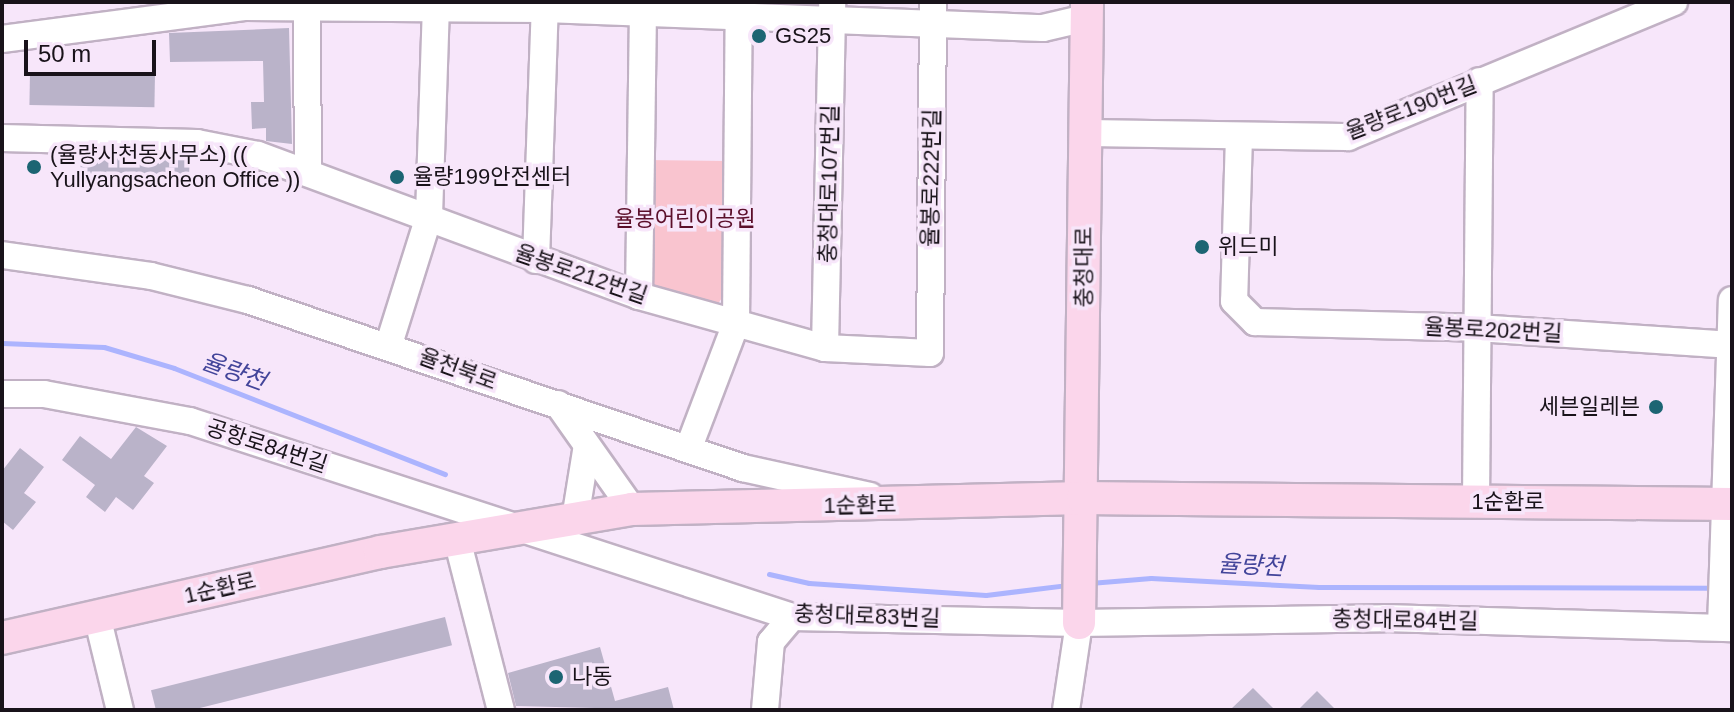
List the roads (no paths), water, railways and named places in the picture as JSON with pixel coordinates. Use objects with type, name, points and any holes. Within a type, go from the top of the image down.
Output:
[{"type":"main road","name":"충청대로","points":[[1079,615],[1083,533],[1086,10]]},
{"type":"main road","name":"1순환로","points":[[2,638],[457,539],[632,509],[909,505],[1083,498],[1729,504]]},
{"type":"street","name":"율량로190번길","points":[[1085,133],[1348,137],[1674,2]]},
{"type":"street","points":[[536,260],[545,5]]},
{"type":"street","points":[[2,39],[246,7],[545,5],[933,12],[1043,28],[1086,10]]},
{"type":"street","points":[[389,344],[429,216],[436,6]]},
{"type":"street","points":[[307,8],[308,173]]},
{"type":"street","points":[[639,296],[643,8]]},
{"type":"street","points":[[689,447],[736,323],[738,9]]},
{"type":"street","name":"충청대로107번길","points":[[825,348],[832,11]]},
{"type":"street","name":"율봉로222번길","points":[[825,348],[930,353],[933,12]]},
{"type":"street","points":[[1476,502],[1480,81]]},
{"type":"street","name":"율봉로202번길","points":[[1239,136],[1234,301],[1255,322],[1477,328],[1731,345]]},
{"type":"street","points":[[2,138],[218,147],[308,173],[429,216]]},
{"type":"street","name":"율봉로212번길","points":[[429,216],[536,260],[639,296],[736,323]]},
{"type":"street","name":"율천북로","points":[[2,255],[151,276],[389,344],[743,468],[909,505]]},
{"type":"street","points":[[1727,628],[1732,300]]},
{"type":"street","points":[[736,323],[825,348]]},
{"type":"street","name":"공항로84번길","points":[[2,394],[59,396],[190,421],[526,527]]},
{"type":"street","points":[[558,404],[586,451],[632,509]]},
{"type":"street","points":[[575,519],[586,451]]},
{"type":"street","name":"충청대로83번길","points":[[526,527],[792,617],[1079,615]]},
{"type":"street","points":[[457,539],[501,710]]},
{"type":"street","points":[[1066,710],[1079,615]]},
{"type":"street","name":"충청대로84번길","points":[[1079,615],[1385,618],[1727,628]]},
{"type":"street","points":[[97,616],[120,710]]},
{"type":"street","points":[[763,710],[771,642],[792,617]]},
{"type":"waterway","name":"율량천","points":[[2,343],[104,347],[174,368],[445,474]]},
{"type":"waterway","name":"율량천","points":[[769,574],[809,583],[986,595],[1068,585]]},
{"type":"waterway","name":"율량천","points":[[1090,583],[1151,578],[1319,587],[1715,588]]},
{"type":"place","name":"GS25","points":[[759,36]]},
{"type":"place","name":"(율량사천동사무소) (( Yullyangsacheon Office ))","points":[[34,167]]},
{"type":"place","name":"율량199안전센터","points":[[397,177]]},
{"type":"place","name":"위드미","points":[[1202,247]]},
{"type":"place","name":"세븐일레븐","points":[[1656,407]]},
{"type":"place","name":"나동","points":[[556,677]]},
{"type":"park label","name":"율봉어린이공원","points":[[685,219]]}]
